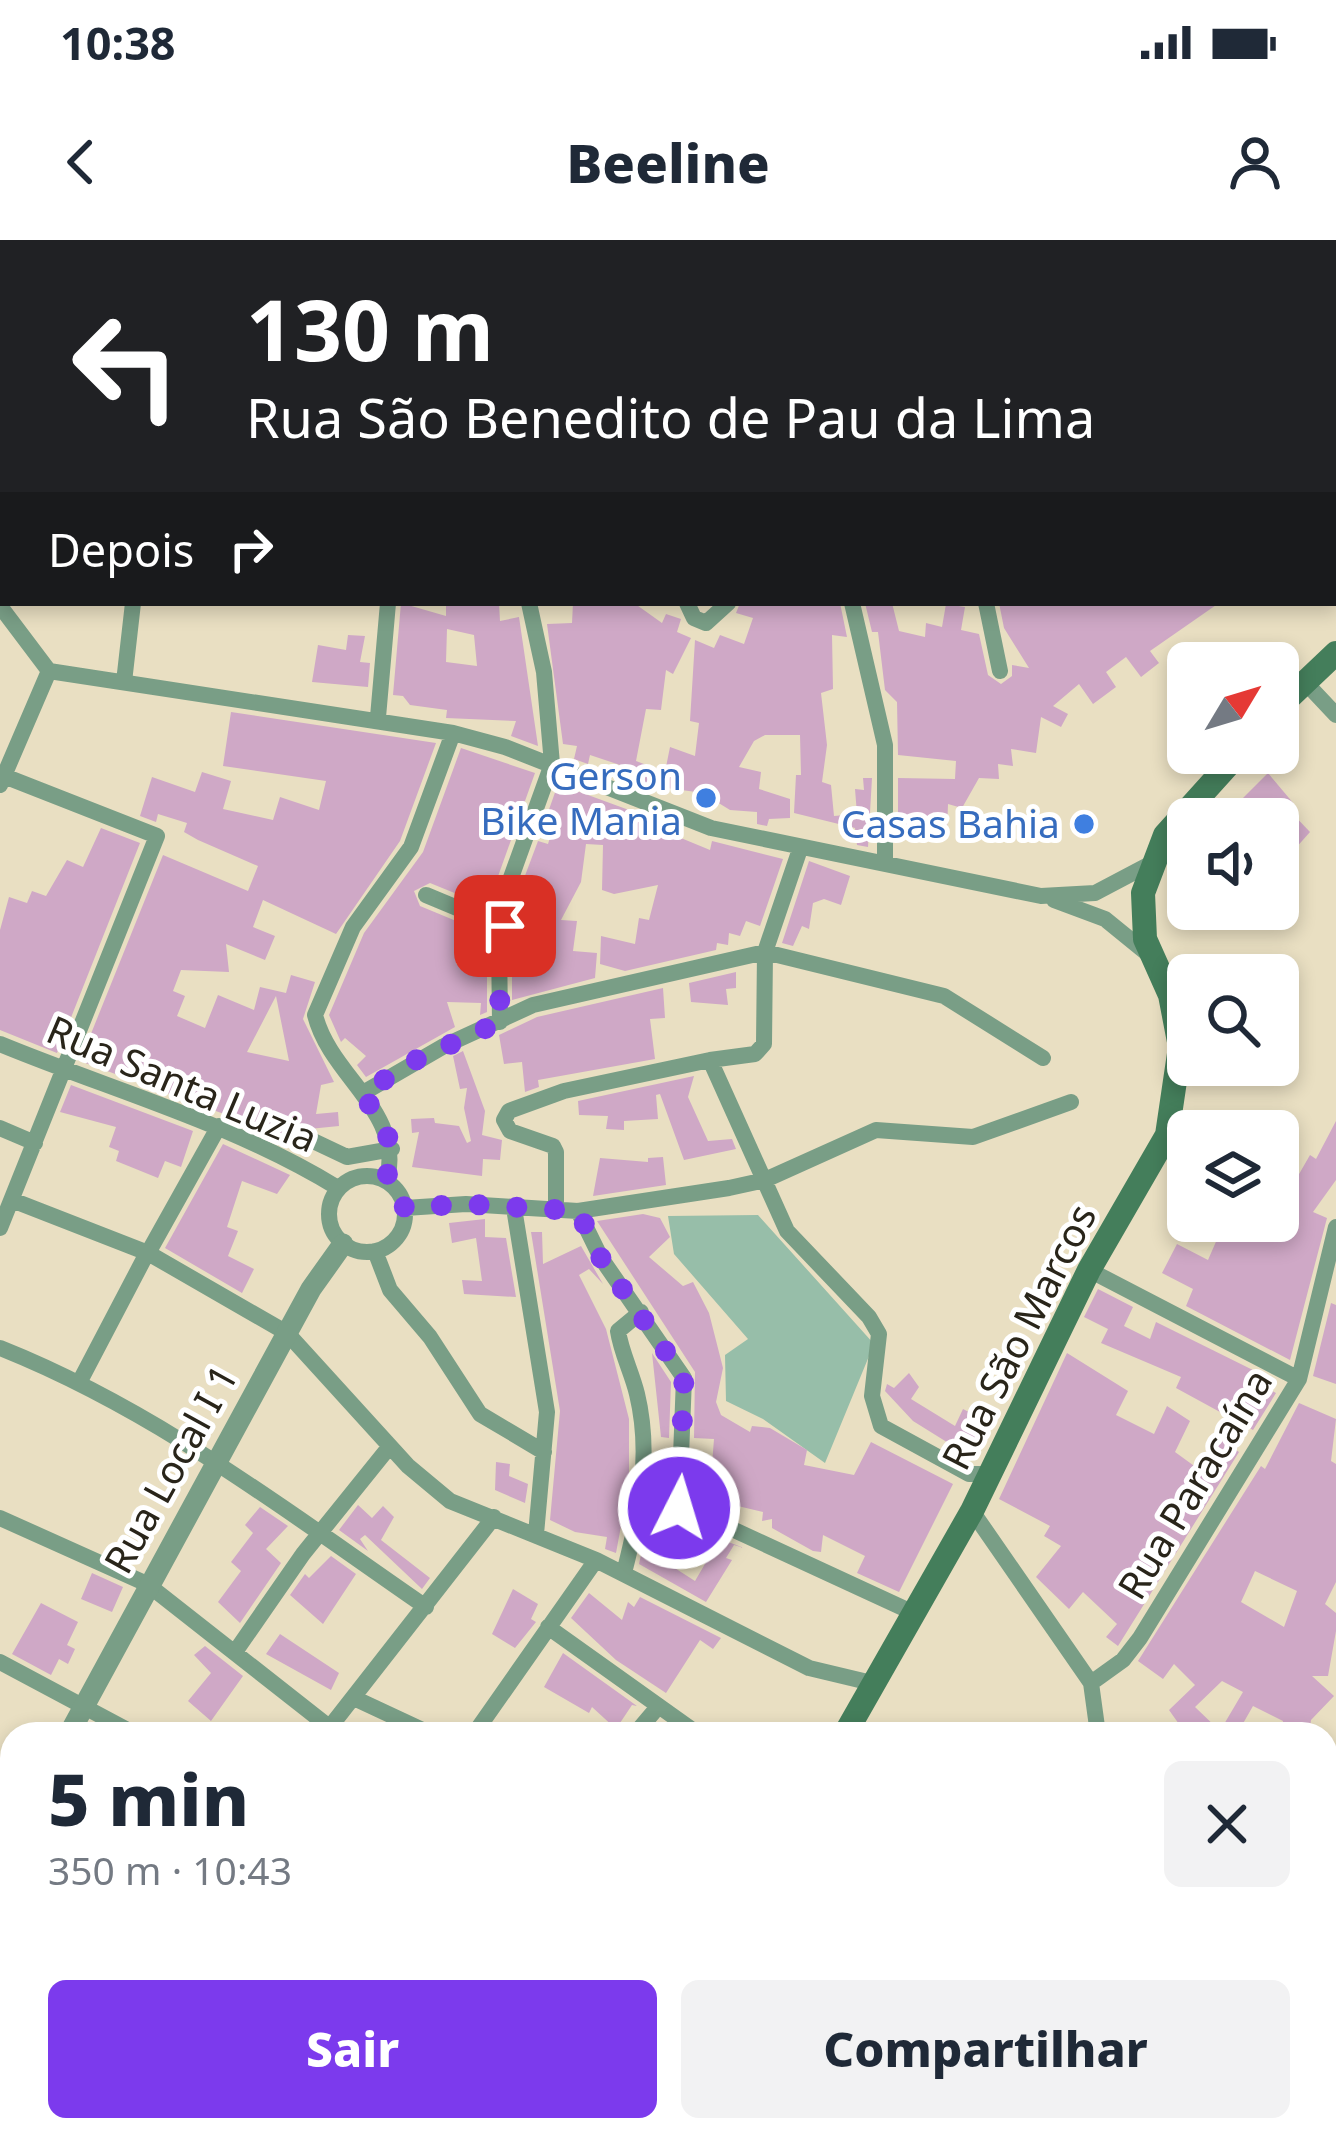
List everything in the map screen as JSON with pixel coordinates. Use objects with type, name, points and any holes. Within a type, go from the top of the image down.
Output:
[{"type":"main road","points":[[1299,686],[1336,653]]},
{"type":"main road","points":[[1150,864],[1165,835],[1220,774]]},
{"type":"main road","name":"Rua São Marcos","points":[[852,1722],[972,1511],[1089,1270],[1167,1135],[1178,1090],[1180,1047],[1170,995],[1141,914],[1150,864]]},
{"type":"street","points":[[797,240],[812,240]]},
{"type":"street","points":[[0,606],[49,671],[378,717],[453,733],[552,764],[661,812],[800,849],[1041,896],[1105,919],[1142,954],[1154,955]]},
{"type":"street","points":[[124,682],[133,606]]},
{"type":"street","points":[[378,717],[388,606]]},
{"type":"street","points":[[500,1022],[499,940],[512,869],[552,764],[544,672],[530,606]]},
{"type":"street","points":[[688,606],[694,618],[706,622],[725,606]]},
{"type":"street","points":[[853,606],[885,745],[885,863]]},
{"type":"street","points":[[987,606],[1000,671]]},
{"type":"street","points":[[0,1228],[157,836],[2,781],[49,671]]},
{"type":"street","points":[[1304,681],[1336,715]]},
{"type":"street","points":[[405,1208],[387,1180],[392,1149],[384,1125],[322,1035],[316,1015],[353,927],[410,847],[453,733]]},
{"type":"street","points":[[0,736],[19,742]]},
{"type":"street","points":[[556,1211],[556,1152],[553,1146],[510,1130],[504,1120],[509,1111],[564,1091],[755,1054],[764,1044],[765,952],[800,849]]},
{"type":"street","points":[[1041,896],[1095,893],[1150,864]]},
{"type":"street","points":[[426,895],[474,915],[474,933],[499,940]]},
{"type":"street","points":[[363,1093],[430,1053],[533,1005],[765,952],[944,996],[1043,1058]]},
{"type":"street","name":"Rua Santa Luzia","points":[[0,1044],[219,1126],[288,1157],[338,1188]]},
{"type":"street","points":[[710,1060],[726,1085],[787,1231],[869,1317],[879,1334],[872,1396],[881,1426],[970,1474],[991,1474]]},
{"type":"street","points":[[405,1208],[466,1204],[578,1211],[765,1180],[876,1130],[973,1137],[1071,1102]]},
{"type":"street","points":[[80,1381],[219,1126]]},
{"type":"street","points":[[0,1129],[35,1143]]},
{"type":"street","points":[[309,1138],[347,1157],[392,1149]]},
{"type":"street","points":[[387,1180],[364,1175],[338,1188],[328,1213],[343,1244],[375,1251],[395,1240],[405,1208]]},
{"type":"street","points":[[12,1200],[147,1254],[287,1333],[389,1446],[450,1501],[624,1573],[809,1668],[876,1684]]},
{"type":"street","points":[[514,1208],[545,1390],[536,1534]]},
{"type":"street","points":[[578,1211],[601,1258],[684,1378],[679,1508]]},
{"type":"street","name":"Rua Paracaína","points":[[1090,1683],[1123,1660],[1140,1638],[1256,1458],[1299,1379],[1336,1227]]},
{"type":"street","name":"Rua Local I 1","points":[[75,1722],[287,1333],[343,1244]]},
{"type":"street","points":[[375,1251],[390,1290],[430,1337],[480,1414],[544,1452]]},
{"type":"street","points":[[1089,1270],[1299,1379]]},
{"type":"street","points":[[624,1573],[644,1497],[637,1395],[618,1336],[623,1323],[641,1312]]},
{"type":"street","points":[[0,1348],[80,1381],[219,1462],[426,1607]]},
{"type":"street","points":[[235,1652],[318,1533],[389,1446]]},
{"type":"street","points":[[644,1497],[679,1508],[916,1614]]},
{"type":"street","points":[[972,1511],[1090,1683],[1095,1722]]},
{"type":"street","points":[[340,1722],[494,1517]]},
{"type":"street","points":[[0,1518],[147,1584],[323,1722]]},
{"type":"street","points":[[482,1722],[596,1560]]},
{"type":"street","points":[[548,1627],[679,1722]]},
{"type":"street","points":[[0,1662],[112,1722]]},
{"type":"street","points":[[356,1699],[405,1722]]},
{"type":"street","points":[[645,1722],[657,1708]]},
{"type":"green space","points":[[758,1215],[874,1344],[825,1463],[763,1419],[726,1401],[725,1355],[748,1339],[674,1254],[668,1216]]},
{"type":"building","points":[[401,606],[446,616],[446,606],[499,606],[500,621],[519,617],[538,746],[511,736],[516,721],[446,718],[447,710],[410,705],[403,696],[393,695]],"holes":[[[447,629],[474,635],[477,666],[446,662]]]},
{"type":"building","points":[[573,606],[638,606],[662,623],[666,614],[681,619],[677,632],[691,638],[673,674],[666,670],[661,710],[646,709],[636,761],[665,772],[670,747],[695,756],[699,723],[690,721],[695,640],[714,648],[720,635],[744,644],[753,618],[736,613],[739,606],[841,606],[847,637],[832,635],[833,689],[821,693],[827,745],[822,782],[831,785],[834,816],[857,814],[855,789],[864,790],[863,778],[872,778],[868,847],[857,845],[855,828],[794,813],[796,775],[801,775],[800,735],[765,735],[754,741],[739,767],[761,772],[759,789],[790,799],[790,818],[769,819],[767,826],[757,824],[757,812],[730,810],[717,802],[718,795],[645,785],[619,770],[620,765],[590,755],[588,764],[574,759],[577,746],[563,744],[547,624],[572,623]]},
{"type":"building","points":[[866,606],[893,606],[899,631],[925,637],[926,623],[942,627],[946,606],[965,607],[961,630],[979,634],[988,675],[1001,684],[1012,676],[1012,665],[1029,668],[1004,628],[1000,606],[1215,606],[1150,651],[1159,663],[1141,677],[1126,657],[1106,672],[1116,687],[1093,704],[1079,684],[1053,706],[1068,714],[1061,727],[1041,717],[1036,753],[1011,749],[1013,766],[998,764],[999,779],[979,778],[962,808],[948,804],[947,831],[898,826],[898,778],[955,779],[956,761],[898,755],[897,702],[885,690],[878,632],[872,632]]},
{"type":"building","points":[[348,635],[365,636],[360,662],[370,663],[368,687],[312,682],[318,645],[346,650]]},
{"type":"building","points":[[231,712],[436,743],[400,841],[336,934],[263,900],[253,927],[275,936],[265,960],[226,944],[229,972],[181,970],[173,991],[185,996],[177,1016],[205,1028],[218,995],[254,1010],[260,987],[286,993],[291,975],[315,982],[303,1019],[334,1082],[321,1085],[316,1114],[338,1112],[339,1126],[299,1130],[293,1149],[224,1114],[80,1061],[163,855],[248,891],[258,866],[184,832],[187,823],[158,814],[156,822],[140,816],[152,777],[195,792],[202,772],[231,781],[223,809],[273,820],[280,797],[319,810],[326,781],[223,766]],"holes":[[[276,996],[289,1061],[247,1052]]]},
{"type":"building","points":[[461,748],[535,773],[496,882],[489,924],[479,903],[430,883],[414,891],[420,906],[461,923],[465,942],[456,964],[487,965],[487,1012],[480,1015],[481,1003],[447,1002],[455,1027],[366,1077],[357,1065],[366,1056],[345,1038],[341,1042],[329,1015],[364,933],[423,852]]},
{"type":"building","points":[[1269,774],[1289,798],[1243,798]]},
{"type":"building","points":[[558,784],[648,817],[647,824],[710,850],[712,841],[783,859],[760,926],[746,921],[740,936],[729,933],[728,945],[717,943],[716,950],[625,971],[600,964],[601,936],[635,944],[639,918],[649,920],[658,885],[614,894],[602,890],[603,845],[586,844],[581,882],[561,920],[577,921],[573,951],[597,953],[595,978],[512,1000],[512,941],[520,889],[538,841],[548,844],[555,821],[546,818]]},
{"type":"building","points":[[1299,820],[1310,832],[1299,844]]},
{"type":"building","points":[[101,828],[140,843],[57,1053],[0,1030],[0,930],[9,897],[27,903],[32,891],[46,896],[67,860],[83,867]]},
{"type":"building","points":[[809,861],[850,876],[841,905],[824,899],[813,903],[809,929],[802,926],[793,946],[782,943]]},
{"type":"building","points":[[736,972],[736,988],[726,989],[728,1005],[691,1002],[689,983]]},
{"type":"building","points":[[663,988],[665,1018],[650,1019],[655,1059],[538,1080],[539,1087],[525,1092],[522,1062],[504,1064],[499,1035],[537,1017]]},
{"type":"building","points":[[463,1051],[485,1111],[482,1135],[502,1140],[500,1160],[483,1159],[482,1176],[412,1167],[419,1132],[412,1133],[411,1119],[434,1118],[435,1123],[459,1126],[467,1143],[471,1141],[464,1108],[467,1088],[460,1089],[453,1056]]},
{"type":"building","points":[[694,1076],[688,1097],[708,1141],[732,1139],[736,1149],[684,1160],[660,1094],[656,1095],[658,1119],[624,1121],[624,1130],[606,1129],[608,1116],[579,1115],[578,1101]]},
{"type":"building","points":[[71,1085],[193,1131],[181,1167],[165,1161],[158,1178],[116,1161],[119,1151],[109,1147],[116,1127],[60,1112]]},
{"type":"building","points":[[1336,1121],[1336,1180],[1313,1212],[1327,1218],[1290,1360],[1186,1306],[1193,1289],[1162,1273],[1177,1244],[1208,1260],[1216,1242],[1299,1242],[1299,1174],[1310,1155],[1316,1159]]},
{"type":"building","points":[[223,1144],[290,1175],[277,1194],[242,1181],[227,1227],[238,1231],[228,1256],[254,1269],[242,1293],[165,1248]]},
{"type":"building","points":[[663,1157],[666,1185],[593,1196],[600,1158],[648,1162],[648,1158]]},
{"type":"building","points":[[643,1214],[660,1218],[670,1237],[649,1257],[683,1286],[693,1282],[709,1313],[723,1368],[716,1402],[721,1415],[750,1432],[752,1426],[770,1428],[807,1450],[804,1465],[854,1475],[871,1442],[953,1484],[899,1592],[857,1573],[865,1556],[823,1535],[821,1552],[813,1551],[772,1528],[772,1519],[762,1521],[763,1512],[721,1502],[720,1511],[695,1502],[701,1491],[692,1489],[693,1465],[711,1477],[714,1439],[694,1438],[695,1372],[597,1221]]},
{"type":"building","points":[[485,1219],[485,1237],[506,1238],[516,1297],[464,1294],[462,1280],[482,1281],[476,1238],[452,1243],[449,1223]]},
{"type":"building","points":[[531,1232],[542,1232],[543,1264],[581,1246],[603,1284],[589,1269],[579,1275],[606,1329],[629,1419],[629,1483],[616,1553],[605,1549],[607,1537],[575,1532],[550,1520],[560,1411]]},
{"type":"building","points":[[1098,1289],[1133,1307],[1124,1326],[1150,1339],[1156,1322],[1267,1377],[1263,1386],[1276,1393],[1253,1430],[1176,1388],[1181,1377],[1101,1343],[1108,1329],[1084,1317]]},
{"type":"building","points":[[1331,1303],[1336,1305],[1336,1384],[1313,1376]]},
{"type":"building","points":[[652,1353],[671,1382],[669,1438],[661,1437]]},
{"type":"building","points":[[1067,1353],[1128,1391],[1116,1415],[1154,1434],[1167,1406],[1190,1421],[1175,1452],[1197,1468],[1216,1437],[1239,1452],[1118,1646],[1106,1637],[1117,1624],[1083,1592],[1069,1609],[1036,1577],[1061,1546],[1044,1536],[1050,1526],[999,1499]]},
{"type":"building","points":[[909,1373],[919,1387],[911,1399],[955,1426],[963,1409],[986,1421],[966,1454],[913,1421],[885,1391],[887,1384],[894,1388]]},
{"type":"building","points":[[1299,1403],[1336,1419],[1331,1461],[1336,1464],[1336,1582],[1325,1604],[1336,1613],[1336,1631],[1328,1676],[1312,1676],[1334,1696],[1311,1722],[1283,1722],[1253,1706],[1244,1722],[1225,1722],[1243,1692],[1222,1681],[1195,1707],[1211,1722],[1178,1722],[1169,1710],[1195,1685],[1174,1664],[1163,1679],[1138,1661],[1261,1466],[1265,1469]],"holes":[[[1255,1571],[1297,1591],[1284,1627],[1241,1602]]]},
{"type":"building","points":[[496,1462],[510,1464],[509,1476],[528,1484],[525,1503],[495,1490]]},
{"type":"building","points":[[358,1505],[372,1518],[383,1506],[394,1517],[381,1540],[430,1578],[422,1589],[365,1535],[360,1539],[368,1551],[339,1530]]},
{"type":"building","points":[[260,1507],[288,1526],[266,1549],[281,1563],[240,1623],[218,1602],[241,1571],[231,1562],[253,1533],[245,1525]]},
{"type":"building","points":[[650,1513],[682,1539],[670,1565],[695,1581],[719,1540],[684,1525],[744,1548],[734,1545],[726,1558],[732,1560],[706,1602],[639,1564]]},
{"type":"building","points":[[331,1556],[356,1574],[323,1624],[290,1595],[305,1574],[309,1578]]},
{"type":"building","points":[[92,1573],[123,1587],[112,1612],[81,1599]]},
{"type":"building","points":[[513,1589],[538,1604],[531,1619],[536,1622],[515,1648],[492,1634]]},
{"type":"building","points":[[589,1593],[622,1620],[628,1602],[634,1607],[640,1597],[721,1638],[713,1649],[700,1640],[666,1693],[616,1660],[571,1618]]},
{"type":"building","points":[[41,1603],[78,1622],[67,1645],[75,1649],[68,1664],[59,1659],[51,1675],[12,1654]]},
{"type":"building","points":[[280,1634],[339,1673],[331,1690],[266,1654]]},
{"type":"building","points":[[205,1646],[243,1676],[211,1721],[188,1701],[211,1673],[194,1655]]},
{"type":"building","points":[[563,1653],[637,1706],[632,1705],[621,1722],[608,1722],[592,1707],[589,1713],[544,1687]]},
{"type":"place","name":"Gerson Bike Mania","points":[[706,798]]},
{"type":"place","name":"Casas Bahia","points":[[1084,824]]},
{"type":"route","points":[[505,926],[499,940],[500,1022],[416,1060],[363,1093],[390,1141],[387,1180],[405,1208],[466,1204],[578,1211],[601,1258],[684,1378],[679,1508]]}]
